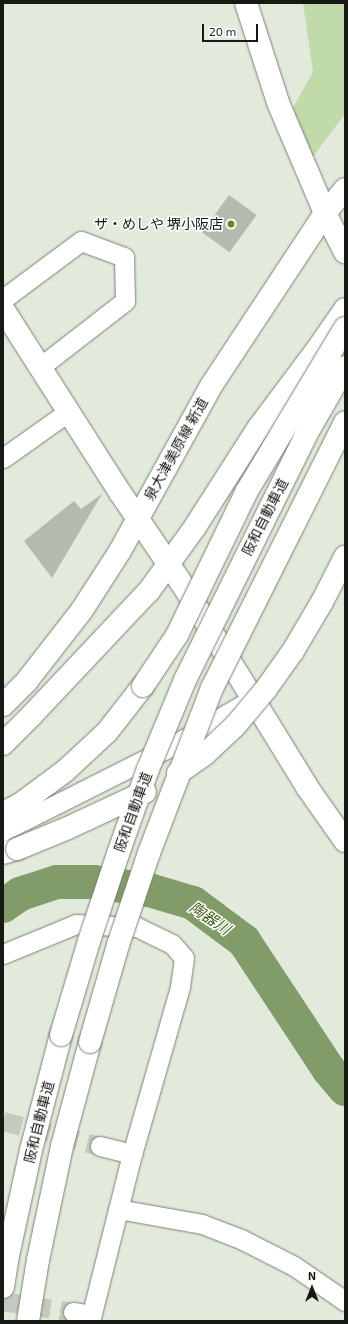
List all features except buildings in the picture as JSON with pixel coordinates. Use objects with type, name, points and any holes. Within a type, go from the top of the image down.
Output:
[{"type":"main road","points":[[246,3],[279,105],[325,213],[345,252]]},
{"type":"main road","name":"泉大津美原線 新道","points":[[3,705],[26,682],[82,610],[120,551],[211,386],[325,213],[345,189]]},
{"type":"main road","points":[[3,309],[68,412],[169,564],[254,698],[307,787],[345,841]]},
{"type":"main road","points":[[3,744],[105,640],[149,591],[169,564],[259,427],[322,344],[345,309]]},
{"type":"main road","points":[[3,813],[19,805],[65,771],[107,732],[143,686],[176,635],[248,491],[345,328]]},
{"type":"main road","name":"阪和自動車道","points":[[3,1288],[9,1252],[30,1158],[60,1035],[89,941],[148,769],[185,680],[307,433],[345,367]]},
{"type":"main road","name":"阪和自動車道","points":[[28,1321],[38,1260],[62,1146],[118,945],[150,853],[212,688],[345,422]]},
{"type":"main road","points":[[3,853],[68,828],[122,804],[164,782],[204,755],[235,726],[266,689],[296,645],[322,602],[345,557]]},
{"type":"street","points":[[3,299],[81,241],[124,257],[125,301],[40,367]]},
{"type":"street","points":[[3,458],[68,412]]},
{"type":"street","points":[[3,831],[172,746],[254,698]]},
{"type":"street","points":[[3,954],[76,924],[137,927],[172,944],[184,958],[180,987],[132,1154],[91,1318],[73,1312]]},
{"type":"street","points":[[100,1146],[132,1154]]},
{"type":"street","points":[[118,1209],[202,1224],[241,1239],[294,1266],[345,1301]]},
{"type":"green space","points":[[303,3],[345,3],[345,114],[311,159],[293,108],[313,72]]},
{"type":"waterway","name":"陶器川","points":[[3,906],[20,894],[57,882],[94,882],[149,890],[193,903],[244,941],[329,1070],[345,1089]]},
{"type":"tunnel","points":[[3,1121],[100,1146]]},
{"type":"tunnel","points":[[3,1301],[73,1312]]},
{"type":"place","name":"ザ・めしや 堺小阪店","points":[[231,224]]}]
